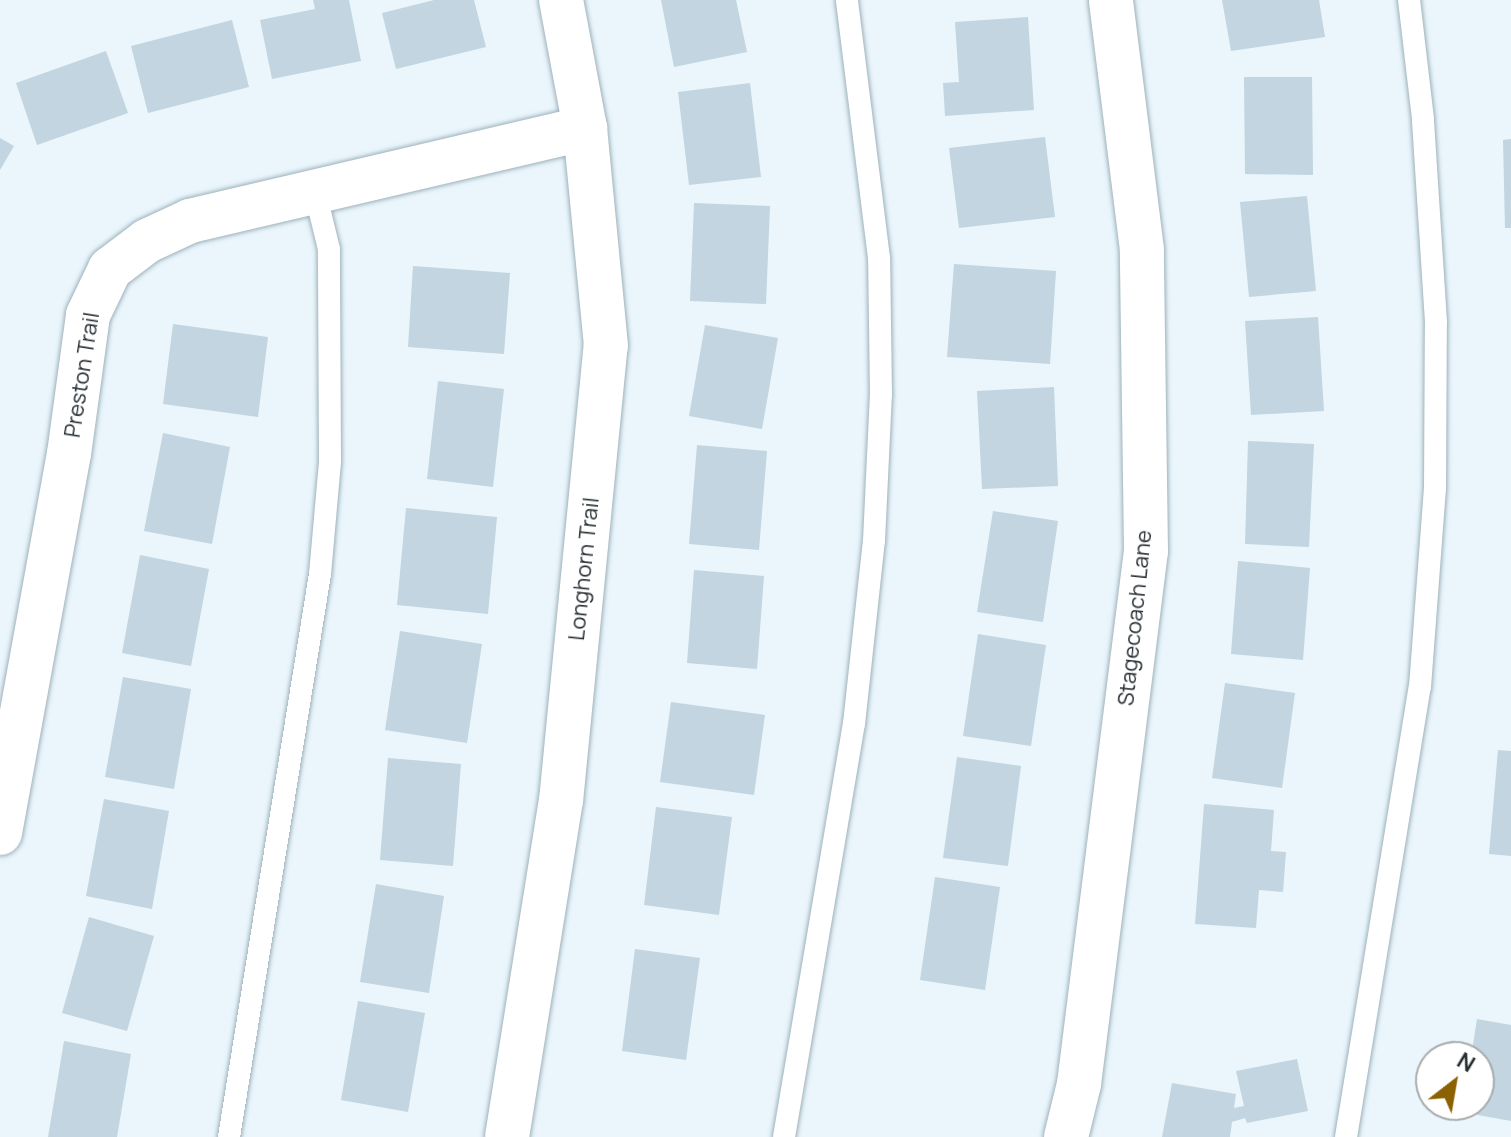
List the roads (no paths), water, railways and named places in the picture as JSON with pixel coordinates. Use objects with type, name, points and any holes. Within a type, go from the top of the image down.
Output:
[{"type":"street","name":"Longhorn Trail","points":[[507,1137],[561,801],[606,346],[585,128],[561,0]]},
{"type":"street","name":"Stagecoach Lane","points":[[1066,1137],[1079,1084],[1146,551],[1142,250],[1111,0]]},
{"type":"street","name":"Preston Trail","points":[[0,833],[67,469],[88,315],[110,269],[147,241],[190,221],[585,128]]},
{"type":"lane","points":[[784,1137],[854,724],[874,541],[881,395],[879,258],[847,0]]},
{"type":"lane","points":[[1346,1137],[1420,687],[1435,489],[1436,322],[1423,119],[1409,0]]},
{"type":"lane","points":[[229,1137],[320,574],[331,398],[329,249],[315,192]]}]
